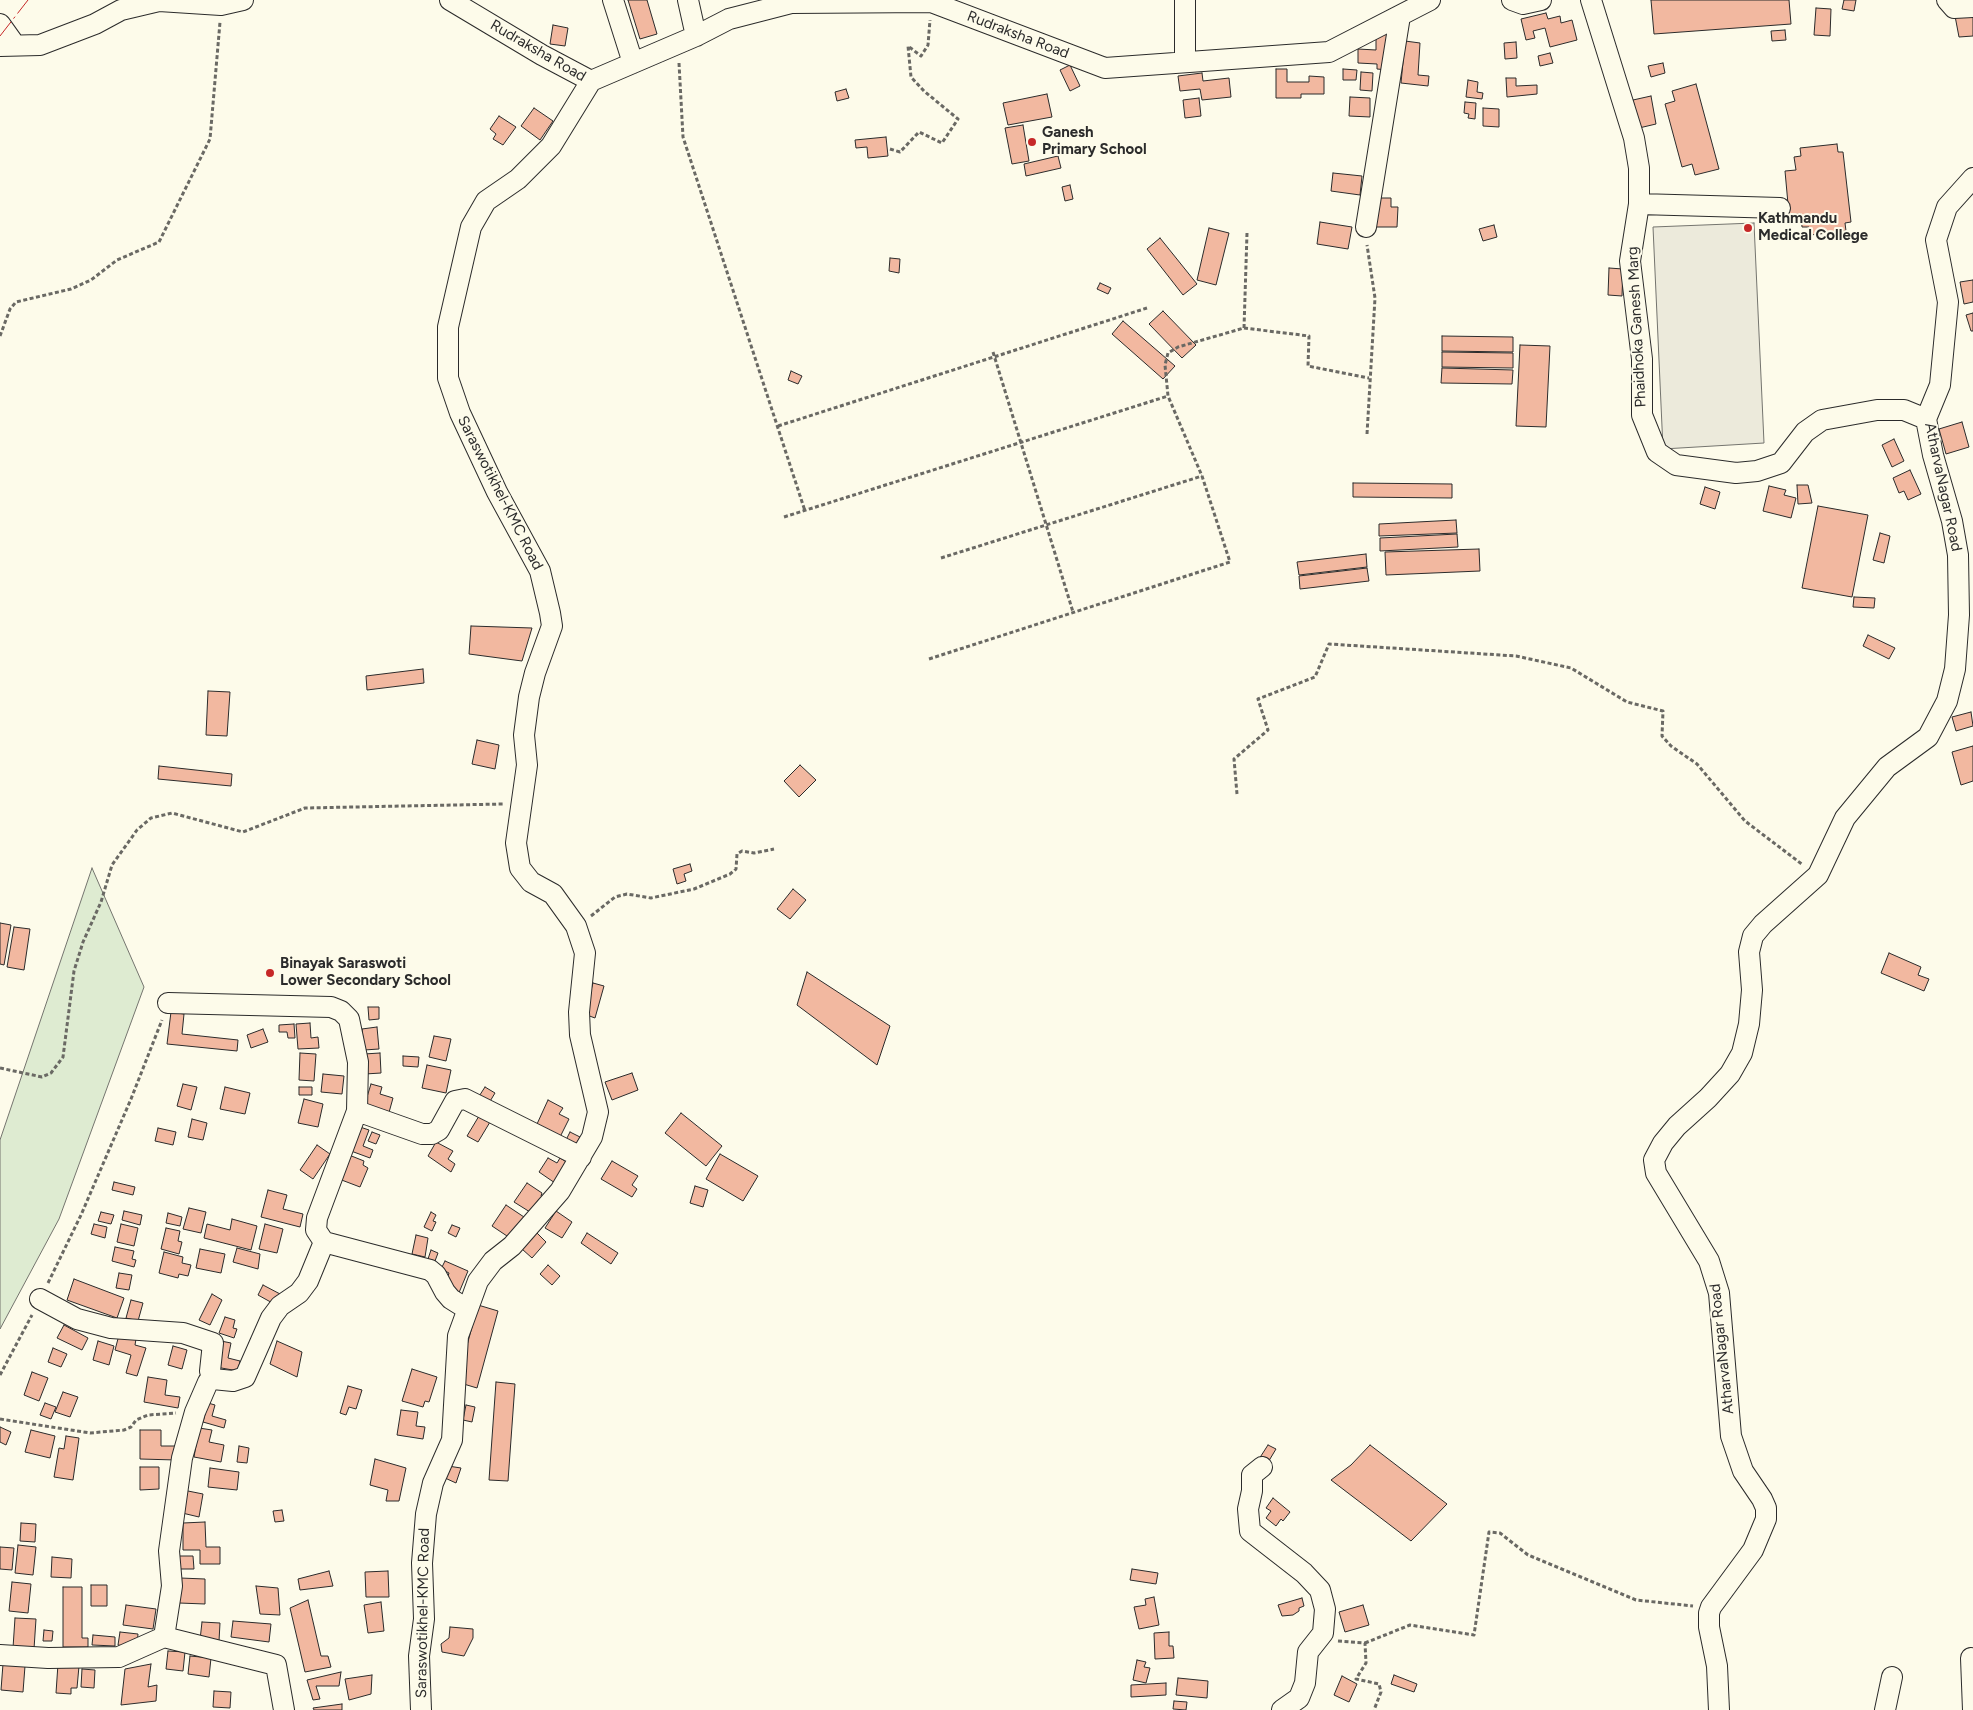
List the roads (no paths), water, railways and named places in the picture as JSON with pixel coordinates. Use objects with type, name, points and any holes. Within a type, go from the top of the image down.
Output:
[{"type":"street","points":[[0,24],[8,46],[40,46],[95,24],[121,10],[159,1],[221,5],[243,0]]},
{"type":"street","name":"Rudraksha Road","points":[[450,0],[542,55],[591,81],[696,36],[729,19],[791,3],[931,2],[1105,68],[1329,52],[1430,0]]},
{"type":"street","points":[[613,0],[634,63]]},
{"type":"street","points":[[688,0],[696,36]]},
{"type":"street","points":[[1185,0],[1185,62]]},
{"type":"street","points":[[1512,0],[1523,4],[1541,0]]},
{"type":"street","name":"Phaidhoka Ganesh Marg","points":[[1591,0],[1634,138],[1639,168],[1639,204],[1630,261],[1642,359],[1642,415],[1657,452],[1676,465],[1736,473],[1757,471],[1781,463],[1805,432],[1822,420],[1834,416],[1877,410],[1904,410],[1926,419]]},
{"type":"street","points":[[1947,0],[1954,8],[1973,7]]},
{"type":"street","points":[[1366,227],[1400,16]]},
{"type":"street","name":"Saraswotikhel-KMC Road","points":[[421,1710],[419,1656],[424,1619],[422,1563],[426,1514],[433,1483],[452,1440],[458,1336],[478,1281],[493,1261],[512,1246],[554,1198],[592,1137],[598,1112],[580,1035],[585,953],[576,926],[553,894],[531,882],[520,868],[516,842],[527,765],[524,735],[529,697],[535,673],[552,626],[550,613],[540,571],[497,492],[460,413],[448,378],[448,327],[471,228],[486,201],[518,179],[551,146],[591,81]]},
{"type":"street","name":"AtharvaNagar Road","points":[[1719,1710],[1717,1666],[1709,1627],[1711,1607],[1753,1550],[1766,1519],[1766,1508],[1743,1471],[1731,1436],[1719,1294],[1709,1261],[1656,1172],[1654,1160],[1663,1143],[1677,1126],[1708,1098],[1730,1074],[1742,1053],[1749,1024],[1752,990],[1749,952],[1753,936],[1763,924],[1818,876],[1846,818],[1887,766],[1928,737],[1947,701],[1955,669],[1959,615],[1958,555],[1952,521],[1933,455],[1926,419],[1940,385],[1948,302],[1936,240],[1947,207],[1973,178]]},
{"type":"street","points":[[1639,204],[1780,208]]},
{"type":"street","points":[[168,1003],[331,1007],[341,1010],[349,1020],[358,1062],[357,1111],[316,1218],[316,1230],[324,1242],[430,1270],[436,1275],[451,1299],[467,1309]]},
{"type":"street","points":[[357,1111],[422,1134],[432,1134],[439,1130],[455,1101],[465,1099],[581,1157]]},
{"type":"street","points":[[164,1637],[172,1586],[169,1551],[182,1458],[195,1412],[208,1382],[212,1379],[233,1380],[245,1377],[271,1318],[280,1306],[299,1293],[308,1281],[324,1242]]},
{"type":"street","points":[[40,1299],[77,1319],[111,1328],[183,1332],[213,1343],[210,1371],[212,1379]]},
{"type":"street","points":[[1262,1467],[1252,1475],[1252,1491],[1248,1509],[1250,1531],[1304,1573],[1320,1590],[1326,1609],[1323,1633],[1308,1652],[1305,1683],[1299,1698],[1282,1710]]},
{"type":"street","points":[[0,1655],[48,1658],[119,1657],[164,1637],[276,1665],[284,1710]]},
{"type":"street","points":[[1971,1658],[1973,1710]]},
{"type":"street","points":[[1885,1710],[1892,1678]]},
{"type":"place","name":"Ganesh Primary School","points":[[1032,142]]},
{"type":"place","name":"Kathmandu Medical College","points":[[1748,228]]},
{"type":"place","name":"Binayak Saraswoti Lower Secondary School","points":[[270,973]]}]
